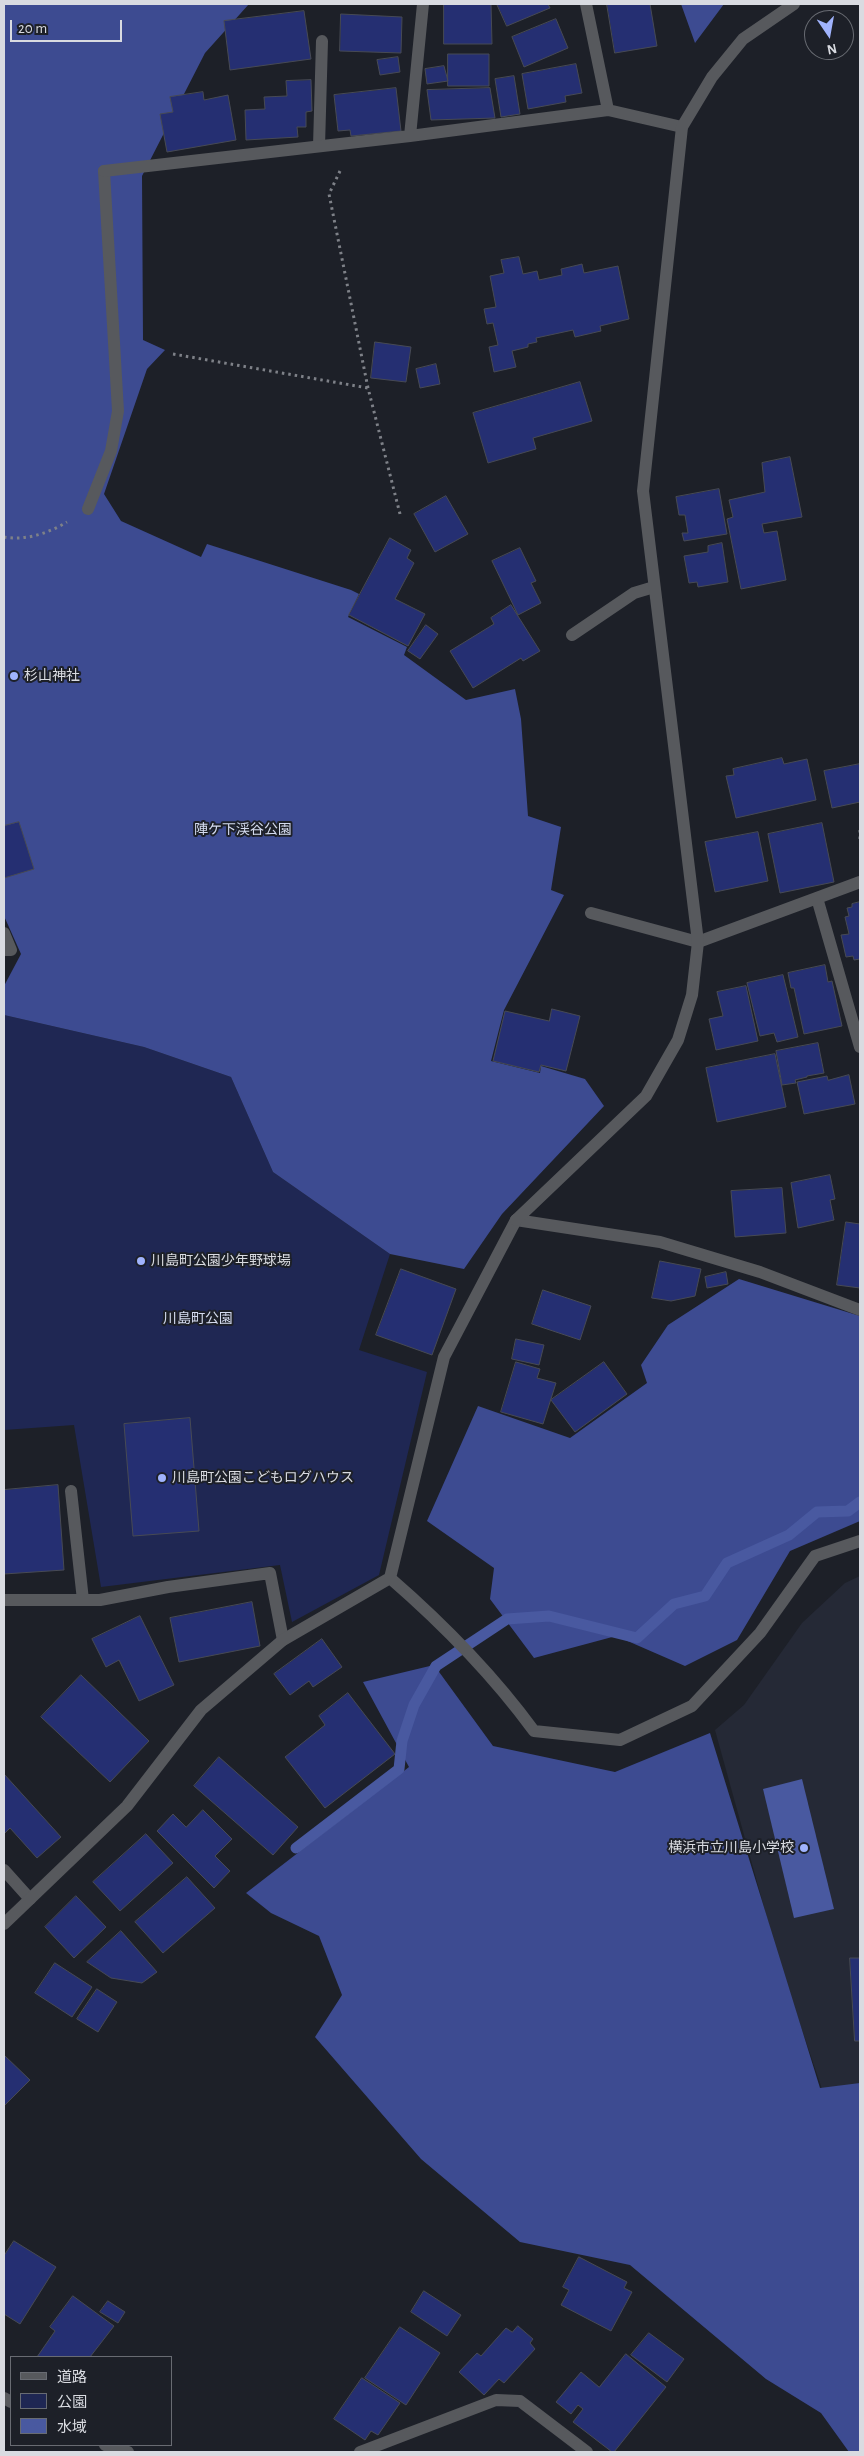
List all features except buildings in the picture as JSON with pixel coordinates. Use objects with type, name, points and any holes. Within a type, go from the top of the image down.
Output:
[{"type":"street","points":[[410,136],[423,4]]},
{"type":"street","points":[[586,4],[608,110]]},
{"type":"street","points":[[4,1924],[127,1806],[202,1710],[283,1640],[390,1578],[444,1357],[516,1220],[646,1096],[678,1040],[692,995],[698,942],[643,491],[682,126],[712,77],[743,39],[794,4]]},
{"type":"street","points":[[319,146],[322,41]]},
{"type":"street","points":[[88,508],[110,451],[118,411],[104,171],[410,136],[608,110],[682,126]]},
{"type":"street","points":[[572,635],[634,593],[654,587]]},
{"type":"street","points":[[591,913],[698,942],[860,882]]},
{"type":"street","points":[[817,898],[860,1047]]},
{"type":"street","points":[[4,933],[11,950],[4,950]]},
{"type":"street","points":[[516,1220],[660,1242],[760,1272],[860,1310]]},
{"type":"street","points":[[71,1491],[84,1600]]},
{"type":"street","points":[[390,1578],[426,1608],[507,1694],[534,1731],[620,1740],[692,1706],[760,1633],[815,1556],[860,1541]]},
{"type":"street","points":[[4,1600],[100,1600],[168,1587],[270,1573],[283,1640]]},
{"type":"street","points":[[4,1870],[30,1898]]},
{"type":"street","points":[[360,2452],[496,2400],[520,2401],[587,2452]]},
{"type":"street","points":[[108,2446],[128,2452]]},
{"type":"path","points":[[354,142],[329,194],[368,388],[400,514]]},
{"type":"path","points":[[173,354],[368,388]]},
{"type":"path","points":[[4,537],[15,540],[54,530],[88,508]]},
{"type":"path","points":[[860,830],[860,839]]},
{"type":"shaded area","name":"横浜市立川島小学校","points":[[860,1576],[860,2088],[823,2092],[780,1965],[715,1730],[744,1705],[802,1623],[845,1583]]},
{"type":"green space","name":"陣ケ下渓谷公園","points":[[4,4],[249,4],[205,53],[142,176],[143,340],[165,350],[147,369],[104,494],[121,521],[201,557],[207,544],[359,594],[348,617],[407,647],[404,655],[466,700],[515,689],[521,719],[528,816],[561,827],[551,890],[564,895],[504,1010],[491,1061],[540,1073],[541,1066],[585,1079],[604,1106],[502,1214],[464,1269],[390,1254],[273,1172],[231,1077],[144,1047],[4,1015],[4,986],[21,954],[4,916]]},
{"type":"green space","points":[[681,4],[724,4],[695,43]]},
{"type":"green space","name":"川島町公園","points":[[4,1015],[144,1047],[231,1077],[273,1172],[390,1254],[359,1350],[427,1372],[379,1575],[292,1622],[280,1565],[101,1587],[74,1425],[4,1430]]},
{"type":"green space","points":[[739,1279],[860,1316],[860,1521],[790,1551],[737,1640],[685,1666],[616,1636],[534,1658],[490,1599],[494,1568],[427,1521],[478,1406],[570,1438],[647,1383],[641,1365],[668,1325]]},
{"type":"green space","points":[[434,1665],[493,1746],[615,1772],[710,1733],[820,2088],[860,2083],[860,2452],[849,2452],[821,2413],[766,2379],[630,2265],[520,2242],[421,2159],[315,2037],[342,1995],[319,1936],[271,1913],[246,1893],[409,1767],[363,1682]]},
{"type":"water","points":[[802,1779],[834,1909],[794,1918],[763,1789]]},
{"type":"waterway","points":[[296,1848],[399,1769],[402,1741],[414,1705],[436,1666],[507,1619],[549,1616],[637,1638],[674,1604],[705,1596],[727,1563],[789,1535],[817,1512],[848,1511],[860,1502]]},
{"type":"place","name":"杉山神社","points":[[14,676]]},
{"type":"place","name":"川島町公園少年野球場","points":[[141,1261]]},
{"type":"place","name":"川島町公園こどもログハウス","points":[[162,1478]]},
{"type":"place","name":"横浜市立川島小学校","points":[[804,1848]]}]
